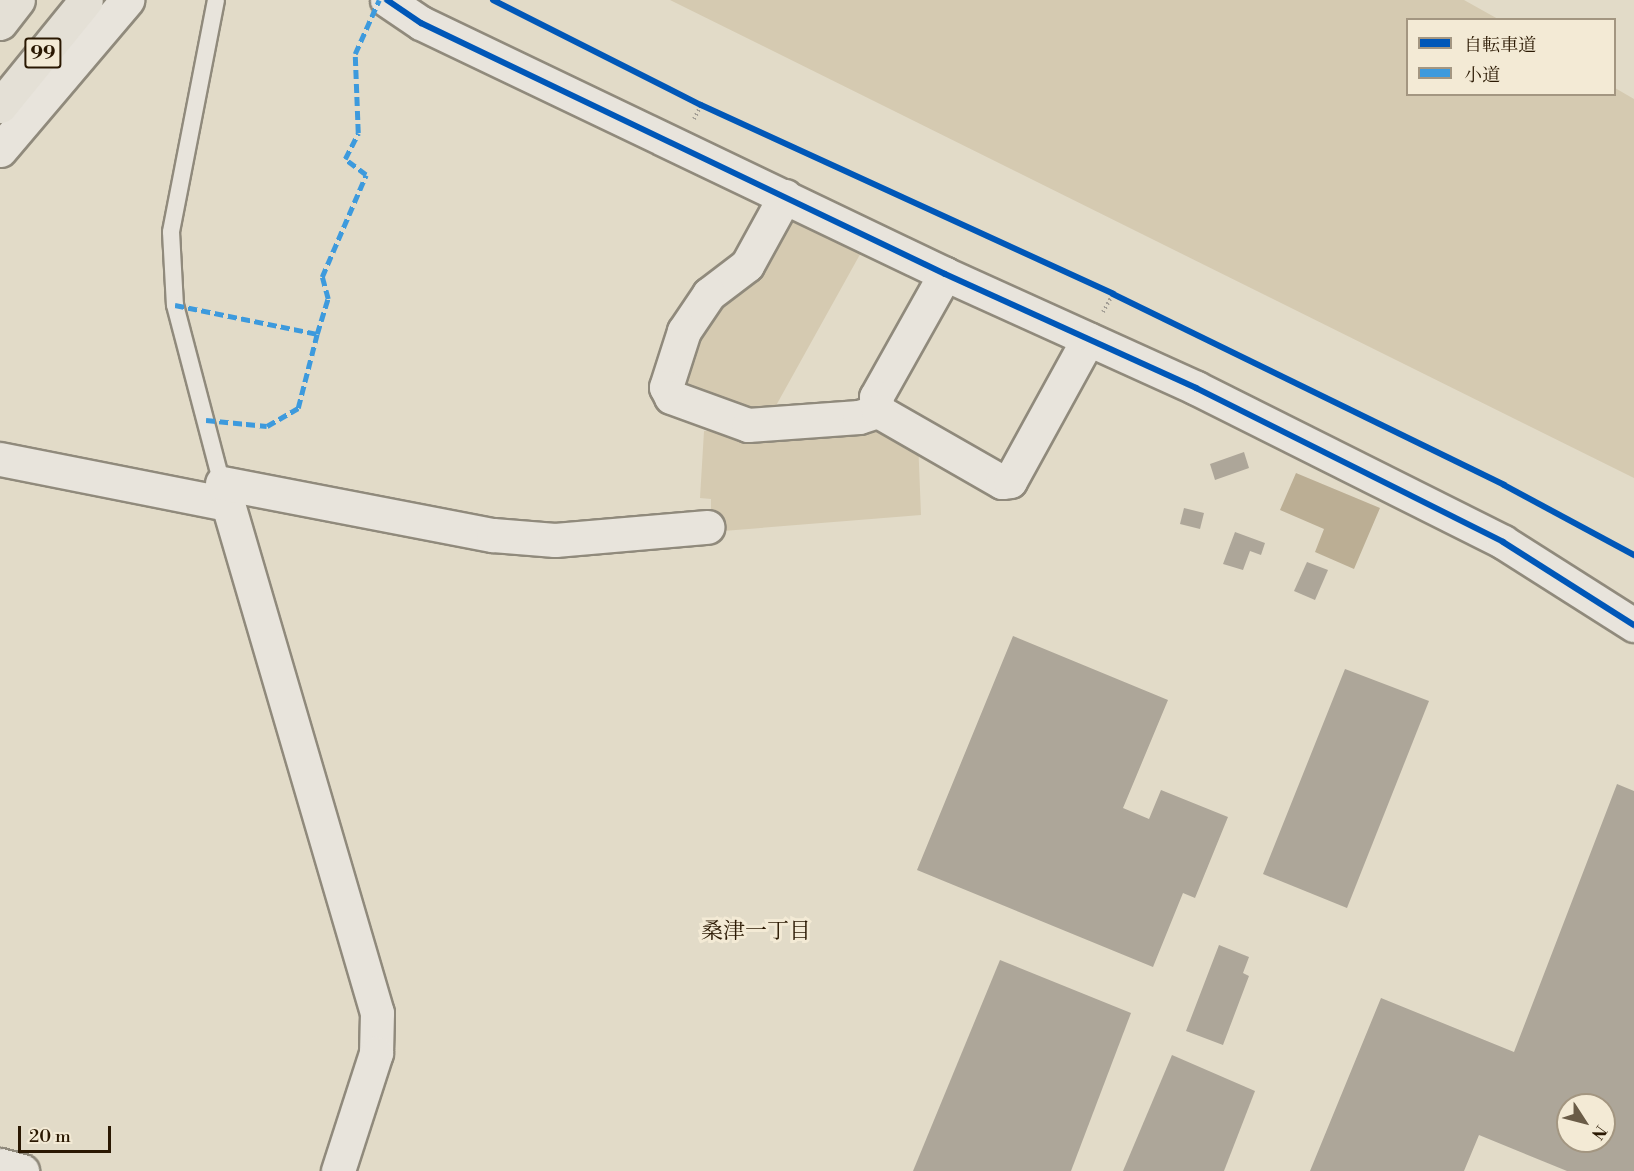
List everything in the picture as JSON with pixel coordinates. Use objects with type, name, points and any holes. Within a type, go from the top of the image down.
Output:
[{"type":"main road","name":"99","points":[[0,23],[18,0]]},
{"type":"main road","name":"99","points":[[0,106],[86,0]]},
{"type":"street","points":[[0,150],[127,0]]},
{"type":"street","points":[[387,0],[421,23],[945,274],[1088,339],[1503,542],[1634,625]]},
{"type":"street","points":[[785,196],[747,265],[709,294],[684,331],[666,387],[671,397],[748,425],[859,417],[878,411],[1002,482],[1010,481],[1088,339]]},
{"type":"street","points":[[878,411],[876,397],[945,274]]},
{"type":"street","points":[[0,459],[493,535],[555,540],[706,527]]},
{"type":"street","points":[[225,493],[377,1013],[376,1053],[338,1171]]},
{"type":"street","points":[[0,1165],[22,1171]]},
{"type":"lane","points":[[216,0],[171,232],[175,305],[225,493]]},
{"type":"path","points":[[690,100],[712,110]]},
{"type":"path","points":[[1103,289],[1124,299]]},
{"type":"shaded area","points":[[670,0],[1464,0],[1496,18],[1406,18],[1406,96],[1616,96],[1616,89],[1634,99],[1634,478]]},
{"type":"shaded area","points":[[786,211],[863,249],[773,411],[742,416],[674,383],[687,339]]},
{"type":"shaded area","points":[[888,421],[918,439],[921,515],[711,532],[711,499],[700,498],[704,431]]},
{"type":"shaded area","points":[[1296,473],[1380,508],[1354,569],[1315,552],[1324,529],[1280,510]]},
{"type":"building","points":[[1244,452],[1249,468],[1215,480],[1210,464]]},
{"type":"building","points":[[1184,508],[1204,513],[1200,529],[1180,524]]},
{"type":"building","points":[[1235,532],[1265,543],[1261,555],[1250,551],[1243,570],[1223,564]]},
{"type":"building","points":[[1307,562],[1328,570],[1315,600],[1294,591]]},
{"type":"building","points":[[1013,636],[1168,700],[1123,808],[1149,819],[1161,790],[1228,817],[1195,898],[1183,893],[1153,967],[917,870]]},
{"type":"building","points":[[1345,669],[1429,701],[1347,908],[1263,874]]},
{"type":"building","points":[[1617,784],[1634,791],[1634,1171],[1567,1171],[1479,1135],[1464,1171],[1310,1171],[1381,998],[1514,1052]]},
{"type":"building","points":[[1219,945],[1249,957],[1243,973],[1249,976],[1223,1045],[1186,1031]]},
{"type":"building","points":[[1000,960],[1131,1013],[1071,1171],[913,1171]]},
{"type":"building","points":[[1172,1055],[1255,1091],[1224,1171],[1123,1171]]},
{"type":"marked path","points":[[175,305],[317,334],[328,299],[322,277],[366,175],[345,159],[358,133],[355,54],[379,0]]},
{"type":"marked path","points":[[206,420],[267,426],[298,408],[317,334]]},
{"type":"cycle path","points":[[387,0],[421,23],[945,274],[1196,388],[1503,542],[1634,625]]},
{"type":"cycle path","points":[[493,0],[701,105],[1113,294],[1504,485],[1634,555]]},
{"type":"district","name":"桑津一丁目","points":[[756,932]]}]
